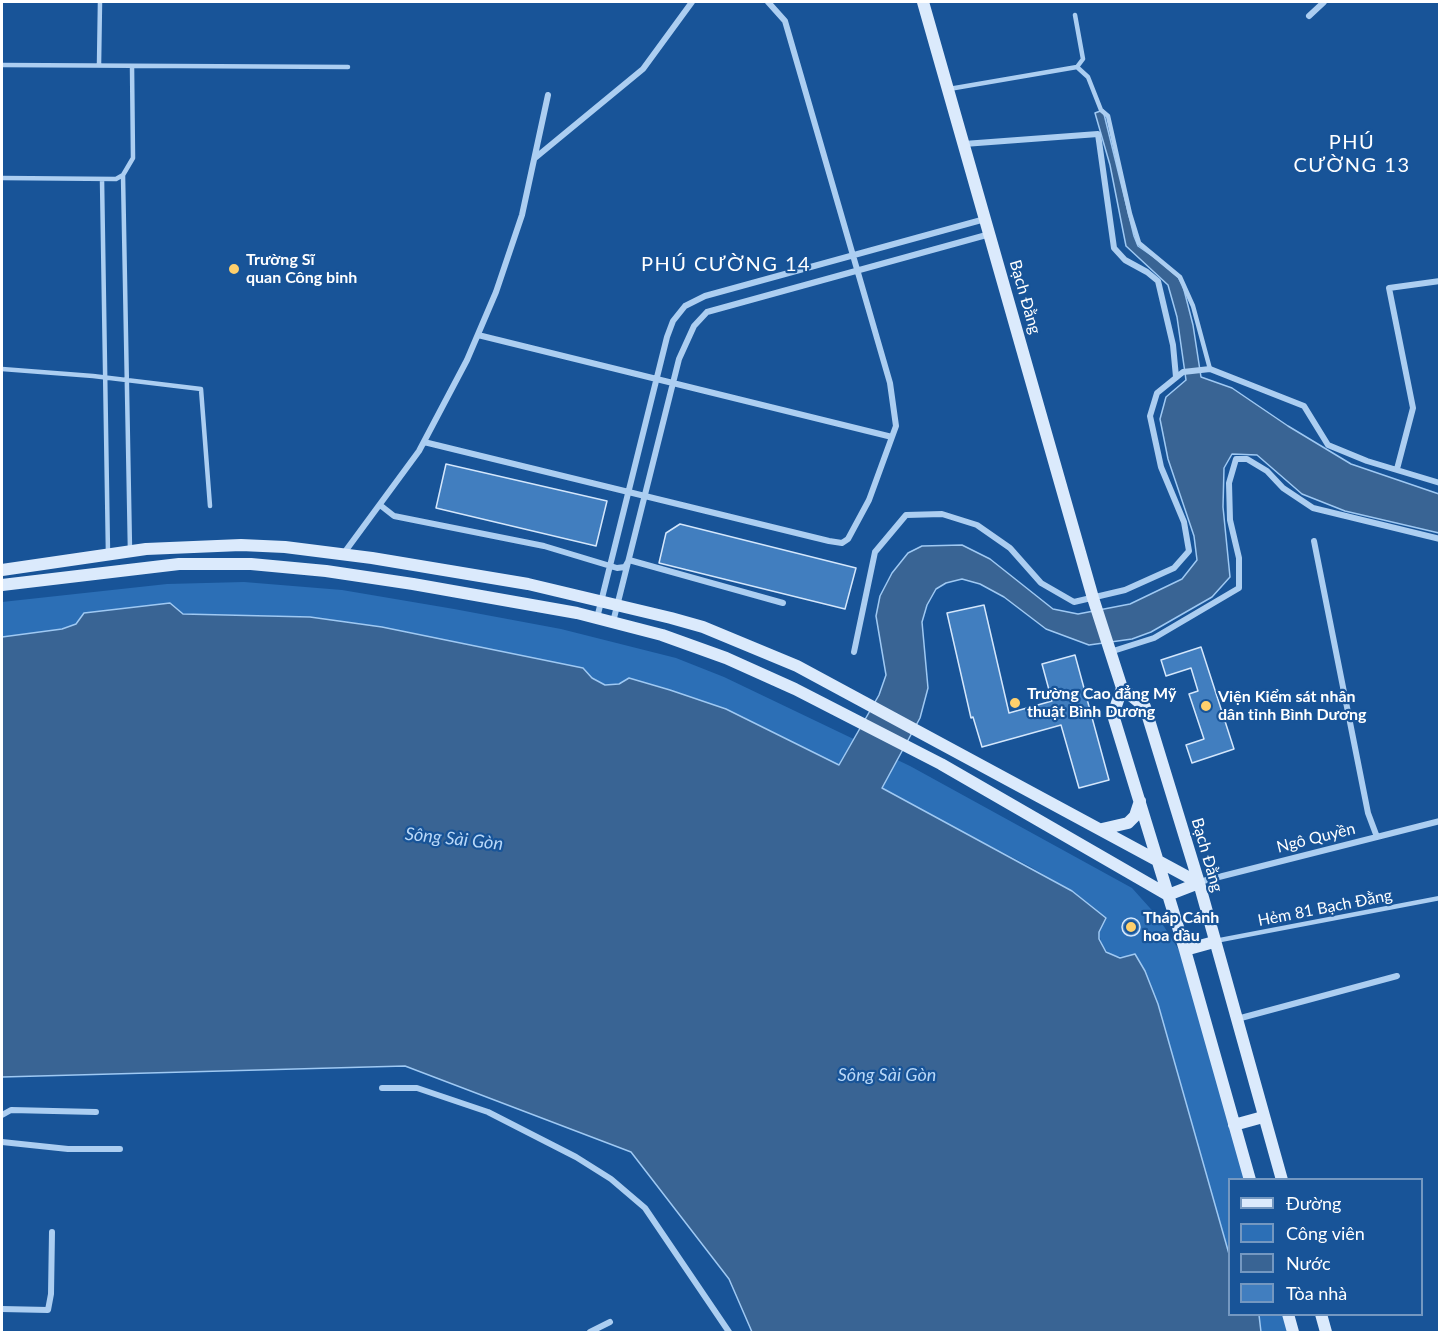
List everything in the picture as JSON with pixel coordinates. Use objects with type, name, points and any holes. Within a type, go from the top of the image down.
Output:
[{"type":"street","points":[[534,158],[643,69],[692,2]]},
{"type":"street","points":[[424,442],[842,543],[848,539],[869,500],[896,426],[890,383],[784,21],[768,2]]},
{"type":"street","name":"Bạch Đằng","points":[[923,2],[1110,652]]},
{"type":"street","points":[[1309,16],[1324,2]]},
{"type":"street","points":[[344,554],[424,442],[478,334],[496,292],[522,215],[548,95]]},
{"type":"street","points":[[964,144],[1098,134],[1114,248],[1125,260],[1148,272],[1158,281],[1173,345],[1176,377]]},
{"type":"street","points":[[597,618],[670,329],[685,306],[705,296],[986,219]]},
{"type":"street","points":[[613,622],[679,359],[694,326],[707,312],[857,268],[990,234]]},
{"type":"street","points":[[1397,469],[1413,408],[1389,288],[1440,281]]},
{"type":"street","points":[[478,334],[892,437]]},
{"type":"street","points":[[854,652],[875,552],[906,515],[942,514],[977,525],[1010,548],[1041,583],[1074,602],[1094,600],[1125,590],[1174,568],[1190,552],[1184,522],[1161,467],[1150,416],[1157,393],[1183,372],[1206,370],[1304,406],[1328,445],[1440,483]]},
{"type":"street","points":[[1250,1178],[1185,950],[1113,715],[1122,688],[1110,652],[1154,638],[1239,588],[1239,558],[1230,520],[1229,492],[1236,459],[1247,459],[1267,471],[1283,488],[1313,508],[1440,539]]},
{"type":"street","points":[[380,505],[394,516],[544,546],[621,568],[628,560]]},
{"type":"street","points":[[1314,541],[1368,813],[1377,837]]},
{"type":"street","points":[[2,570],[119,552],[241,545],[344,554],[528,584],[618,604],[704,627],[797,666],[1199,882]]},
{"type":"street","points":[[119,552],[121,570]]},
{"type":"street","points":[[628,560],[783,603]]},
{"type":"street","points":[[2,585],[179,564],[251,564],[326,571],[413,584],[597,618],[662,635],[726,658],[795,689],[941,764],[1168,895]]},
{"type":"street","name":"Bạch Đằng","points":[[1122,688],[1145,707],[1199,882],[1281,1178]]},
{"type":"street","points":[[1102,829],[1128,824],[1135,816],[1140,801]]},
{"type":"street","name":"Ngô Quyền","points":[[1199,882],[1440,820]]},
{"type":"street","points":[[1168,895],[1199,882]]},
{"type":"street","points":[[1185,950],[1214,942]]},
{"type":"street","points":[[1236,1020],[1397,976]]},
{"type":"street","points":[[382,1088],[417,1088],[488,1112],[576,1157],[611,1179],[645,1208],[729,1332]]},
{"type":"street","points":[[2,1116],[11,1110],[96,1112]]},
{"type":"street","points":[[1234,1125],[1263,1117]]},
{"type":"street","points":[[2,1142],[68,1149],[120,1149]]},
{"type":"street","points":[[2,1310],[48,1310],[51,1294],[52,1232]]},
{"type":"street","points":[[1289,1316],[1293,1332]]},
{"type":"street","points":[[1322,1316],[1326,1332]]},
{"type":"street","points":[[590,1332],[610,1322]]},
{"type":"lane","points":[[99,65],[100,2]]},
{"type":"lane","points":[[949,89],[1077,67],[1083,59],[1074,15]]},
{"type":"lane","points":[[2,65],[348,67]]},
{"type":"lane","points":[[119,552],[127,380],[123,175],[132,158],[132,66]]},
{"type":"lane","points":[[1077,67],[1088,77],[1101,110],[1108,116],[1136,234],[1143,248],[1180,277],[1193,306],[1206,370]]},
{"type":"lane","points":[[2,178],[116,179],[123,175]]},
{"type":"lane","points":[[102,179],[105,377],[119,552]]},
{"type":"lane","points":[[2,369],[105,377],[201,389],[210,506]]},
{"type":"lane","name":"Hẻm 81 Bạch Đằng","points":[[1214,942],[1440,898]]},
{"type":"green space","points":[[244,582],[342,590],[561,629],[676,658],[724,677],[910,766],[1132,888],[1158,917],[1182,955],[1245,1178],[1228,1178],[1228,1250],[1158,1004],[1145,971],[1128,957],[1113,956],[1102,947],[1099,932],[1106,919],[1072,891],[1029,866],[726,709],[629,678],[619,684],[605,685],[592,678],[583,668],[310,617],[183,614],[76,624],[62,629],[2,637],[2,602],[167,584]]},
{"type":"green space","points":[[1259,1316],[1283,1316],[1288,1332],[1261,1332]]},
{"type":"water","name":"Sông Sài Gòn","points":[[1103,110],[1138,246],[1178,277],[1183,286],[1193,325],[1201,377],[1232,388],[1288,426],[1351,464],[1439,494],[1439,533],[1345,511],[1302,494],[1257,455],[1232,454],[1224,468],[1223,507],[1230,577],[1212,597],[1151,632],[1132,639],[1089,645],[1046,629],[1004,597],[980,584],[962,579],[946,583],[936,589],[927,605],[922,622],[928,688],[920,718],[882,788],[1072,891],[1106,918],[1099,932],[1099,939],[1106,952],[1120,958],[1135,954],[1145,971],[1158,1004],[1228,1250],[1228,1316],[1259,1316],[1261,1332],[752,1332],[729,1279],[631,1152],[405,1066],[2,1077],[2,637],[62,629],[76,624],[84,613],[170,603],[183,614],[310,617],[382,627],[583,668],[592,678],[605,685],[619,684],[629,678],[670,690],[726,709],[839,765],[879,695],[886,675],[876,616],[880,596],[892,573],[908,553],[922,546],[962,545],[990,559],[1053,609],[1078,614],[1130,604],[1182,579],[1197,560],[1194,536],[1168,459],[1160,419],[1166,397],[1186,380],[1177,317],[1168,285],[1126,246],[1110,165],[1095,113]]},
{"type":"building","points":[[446,464],[607,501],[596,546],[436,508]]},
{"type":"building","points":[[680,524],[856,568],[845,609],[659,563],[666,533]]},
{"type":"building","points":[[984,605],[1009,713],[1052,701],[1042,664],[1075,655],[1109,780],[1079,788],[1061,725],[982,747],[973,717],[971,718],[947,613]]},
{"type":"building","name":"Viện Kiểm sát nhân dân tỉnh Bình Dương","points":[[1201,647],[1234,749],[1192,763],[1186,745],[1204,739],[1189,694],[1198,691],[1191,668],[1166,676],[1161,660]]},
{"type":"building","name":"Tháp Cánh hoa dầu","points":[[1131,918],[1137,921],[1140,927],[1137,933],[1131,936],[1125,933],[1122,927],[1125,921]]},
{"type":"place","name":"Trường Sĩ quan Công binh","points":[[234,269]]},
{"type":"place","name":"Trường Cao đẳng Mỹ thuật Bình Dương","points":[[1015,703]]},
{"type":"place","name":"Viện Kiểm sát nhân dân tỉnh Bình Dương","points":[[1206,706]]},
{"type":"place","name":"Tháp Cánh hoa dầu","points":[[1131,927]]},
{"type":"district","name":"PHÚ CƯỜNG 13","points":[[1352,154]]},
{"type":"district","name":"PHÚ CƯỜNG 14","points":[[726,265]]}]
